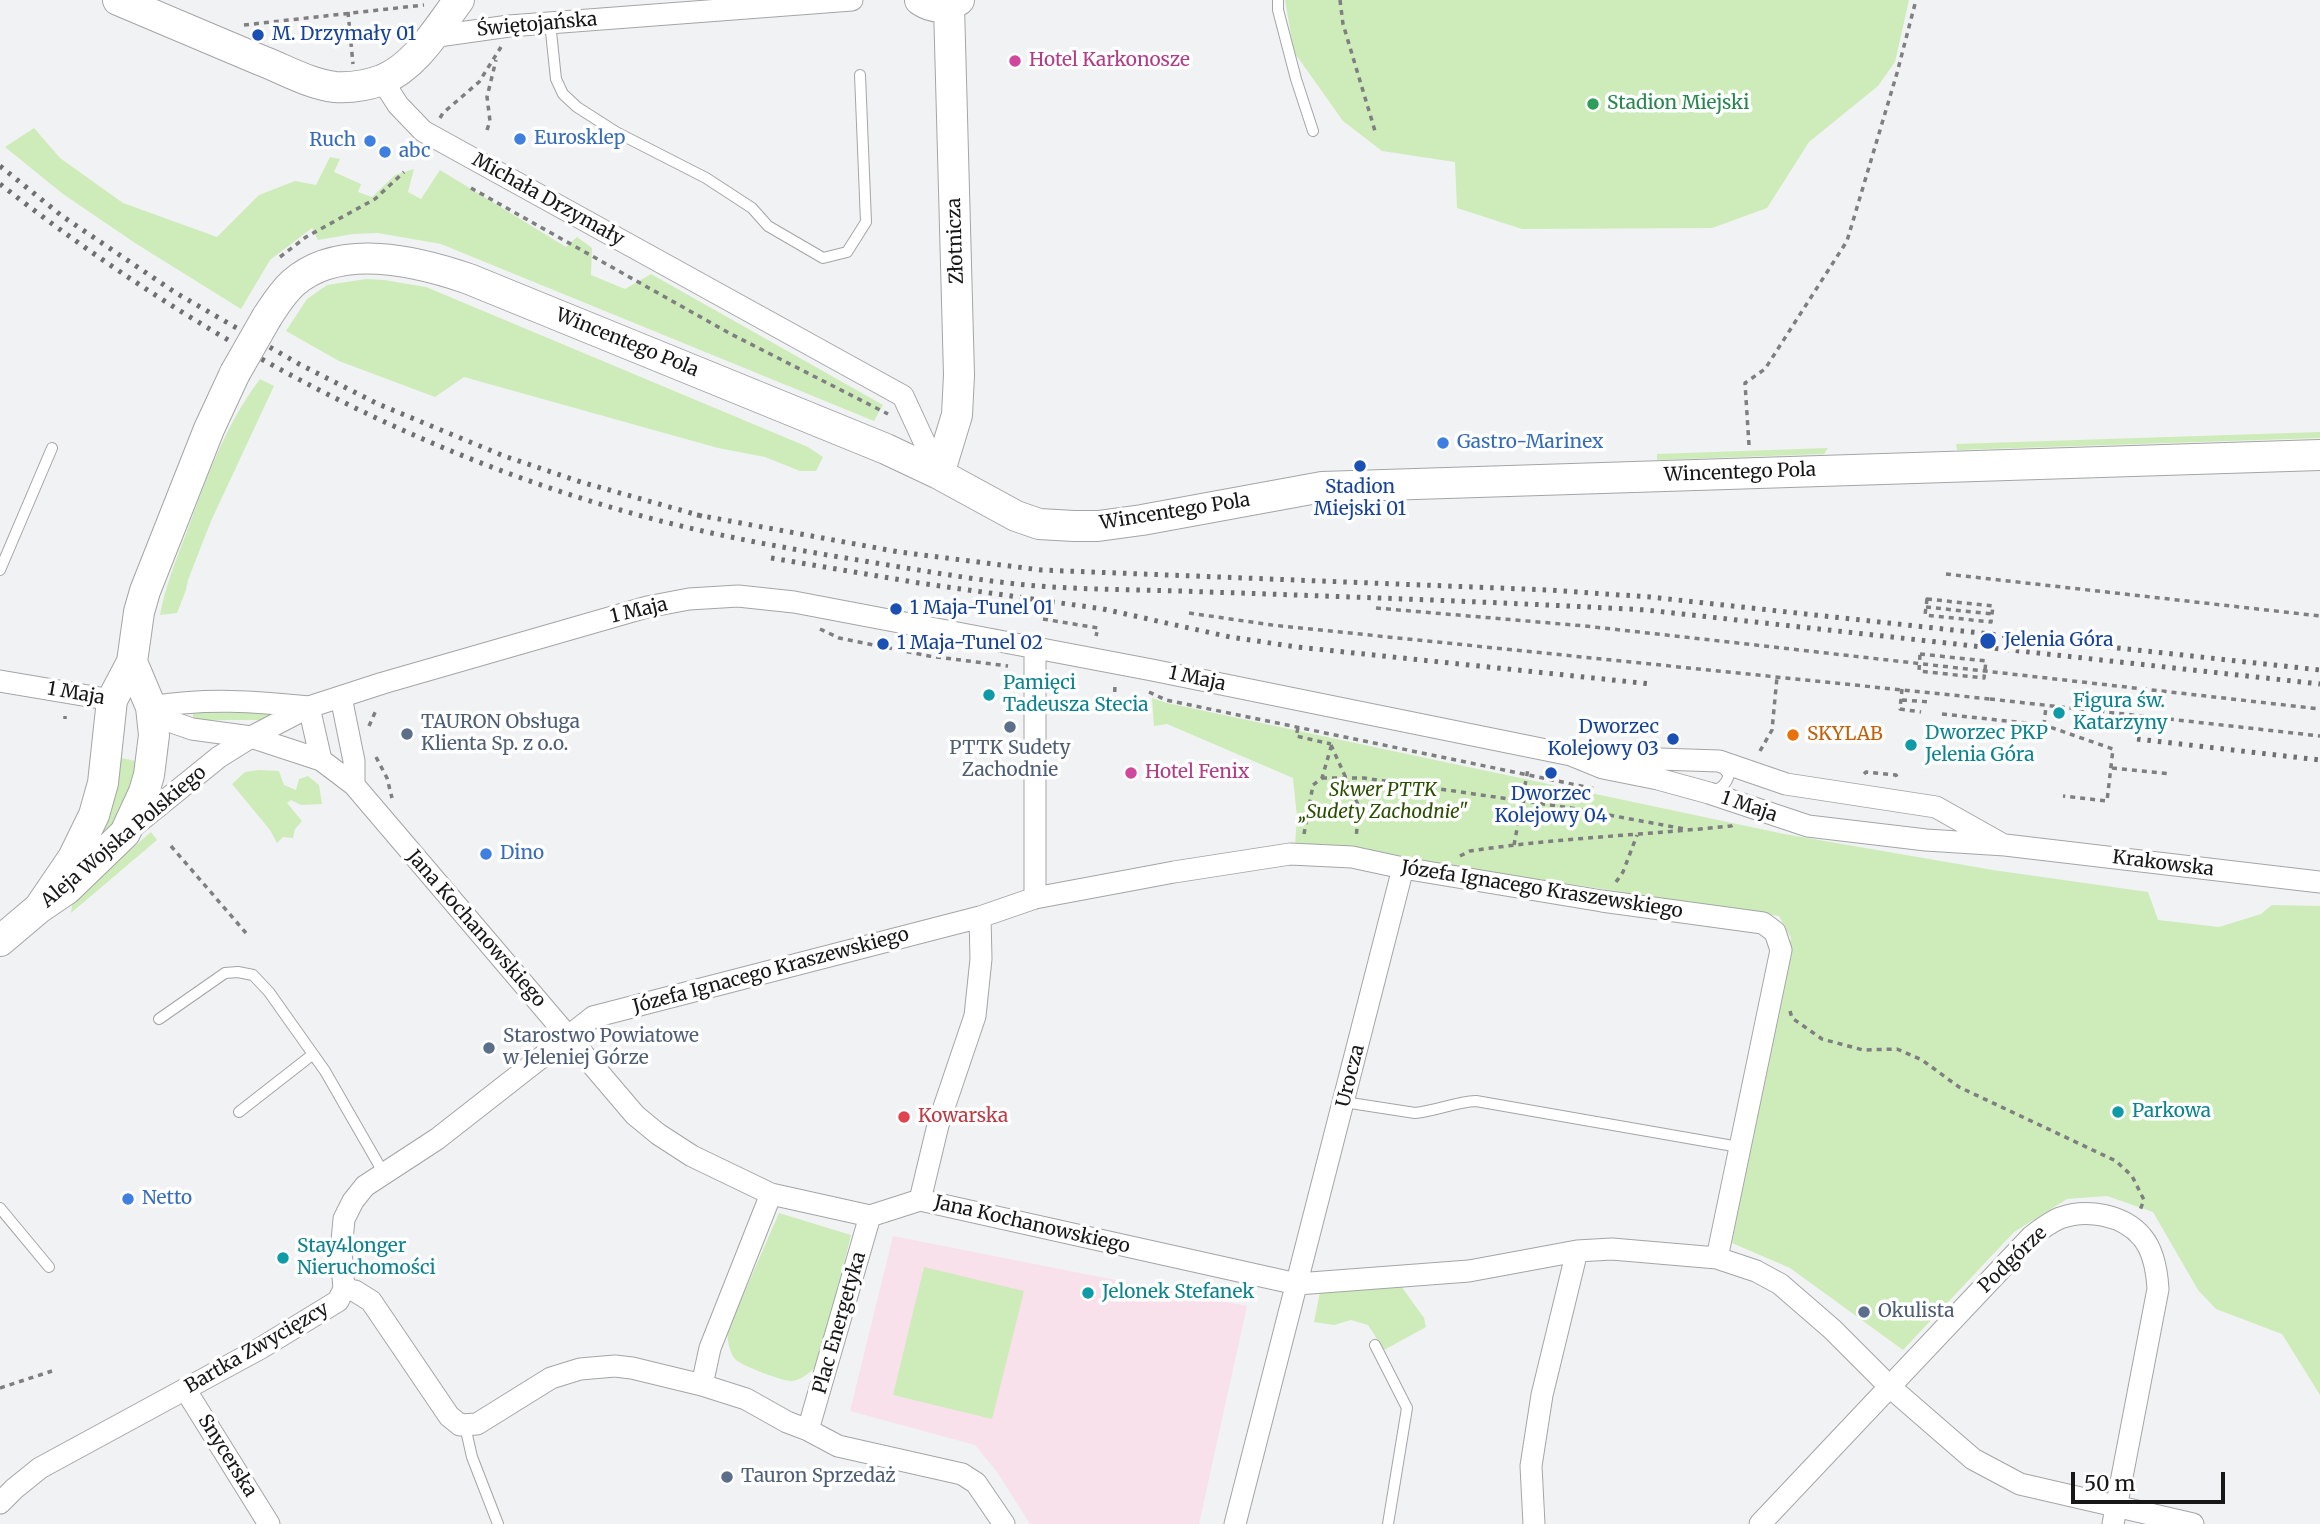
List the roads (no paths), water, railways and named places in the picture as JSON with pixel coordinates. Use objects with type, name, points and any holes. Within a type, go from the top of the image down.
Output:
[{"type":"street","points":[[118,0],[320,84],[354,87],[382,80],[400,69],[431,37],[446,2]]},
{"type":"street","name":"Świętojańska","points":[[431,37],[509,26],[852,0]]},
{"type":"street","name":"Złotnicza","points":[[939,474],[957,415],[960,375],[943,2]]},
{"type":"street","name":"Michała Drzymały","points":[[382,80],[398,105],[423,131],[903,396],[939,474]]},
{"type":"street","name":"Wincentego Pola","points":[[39,908],[73,858],[94,815],[103,783],[112,700],[132,662],[139,612],[145,591],[209,429],[235,373],[267,317],[293,283],[326,265],[372,259],[436,268],[469,279],[886,449],[1016,516],[1040,524],[1098,526],[1322,487],[2320,454]]},
{"type":"street","name":"1 Maja","points":[[151,707],[169,721],[192,729],[251,737],[309,708],[341,697],[609,617],[689,599],[738,596],[794,603],[1166,672],[1571,755],[1603,768],[1709,793],[1808,826],[1926,841],[2005,845]]},
{"type":"street","points":[[1035,649],[1035,898]]},
{"type":"street","points":[[125,832],[144,792],[154,736],[151,707],[132,662]]},
{"type":"street","name":"1 Maja","points":[[0,681],[151,707],[197,701],[264,702],[309,708]]},
{"type":"street","points":[[341,697],[359,739],[354,761],[354,785]]},
{"type":"street","points":[[309,708],[321,760]]},
{"type":"street","name":"Aleja Wojska Polskiego","points":[[0,941],[67,888],[125,832],[219,757],[251,737]]},
{"type":"street","name":"Jana Kochanowskiego","points":[[251,737],[321,760],[354,785],[635,1115],[657,1135],[692,1156],[771,1194],[870,1216],[920,1200],[1297,1284]]},
{"type":"street","points":[[1571,755],[1719,761],[1786,784],[1936,807],[2005,845]]},
{"type":"street","name":"Krakowska","points":[[2005,845],[2320,883]]},
{"type":"street","name":"Józefa Ignacego Kraszewskiego","points":[[568,1036],[593,1017],[981,917],[1035,898],[1290,854],[1352,857],[1602,901],[1763,923],[1775,932],[1782,950],[1717,1258]]},
{"type":"street","name":"Urocza","points":[[1235,1524],[1403,868]]},
{"type":"street","points":[[920,1200],[938,1125],[975,1016],[981,959],[981,917]]},
{"type":"street","name":"Bartka Zwycięzcy","points":[[0,1503],[40,1468],[327,1310],[338,1301],[344,1289],[341,1252],[344,1219],[365,1186],[437,1139],[568,1036]]},
{"type":"street","points":[[702,1385],[710,1348],[771,1194]]},
{"type":"street","name":"Podgórze","points":[[1760,1524],[2032,1236],[2062,1217],[2080,1214],[2100,1214],[2133,1228],[2150,1251],[2157,1273],[2158,1289],[2115,1515]]},
{"type":"street","name":"Plac Energetyka","points":[[808,1430],[870,1216]]},
{"type":"street","points":[[1297,1284],[1469,1271],[1577,1251],[1612,1249],[1717,1258],[1756,1270],[1780,1284],[1832,1329],[1890,1387],[1973,1459],[2020,1484],[2115,1515],[2193,1524]]},
{"type":"street","points":[[1534,1524],[1531,1466],[1540,1406],[1577,1251]]},
{"type":"street","points":[[344,1289],[355,1291],[371,1301],[449,1416],[454,1422],[464,1426],[482,1422],[551,1378],[579,1369],[615,1366],[632,1368],[746,1399],[838,1446],[962,1474],[976,1483],[1004,1524]]},
{"type":"street","name":"Snycerska","points":[[185,1388],[269,1524]]},
{"type":"lane","points":[[1278,0],[1278,10],[1296,79],[1313,131]]},
{"type":"lane","points":[[551,32],[556,79],[563,94],[578,107],[616,132],[706,178],[752,208],[768,226],[823,258],[847,252],[866,222],[860,75]]},
{"type":"lane","points":[[0,570],[52,448]]},
{"type":"lane","points":[[1709,793],[1727,782],[1729,775],[1719,761]]},
{"type":"lane","points":[[159,1019],[225,973],[253,975],[269,992],[332,1083],[383,1172]]},
{"type":"lane","points":[[239,1112],[312,1055]]},
{"type":"lane","points":[[1344,1102],[1415,1113],[1476,1101],[1739,1147]]},
{"type":"lane","points":[[0,1208],[49,1267]]},
{"type":"lane","points":[[1374,1345],[1407,1408],[1388,1524]]},
{"type":"lane","points":[[464,1426],[472,1457],[498,1524]]},
{"type":"railway","points":[[0,166],[62,216],[176,293],[299,364],[378,404],[504,456],[581,482],[705,517]]},
{"type":"railway","points":[[0,184],[71,238],[221,336],[299,380],[380,420],[546,487],[631,513],[720,535],[916,570],[1029,585],[1646,610],[2320,684]]},
{"type":"railway","points":[[697,515],[899,552],[1041,570],[1549,590],[1650,597],[2320,670]]},
{"type":"railway","points":[[771,558],[919,583],[1103,609],[1230,637],[1297,647],[1651,684]]},
{"type":"railway","points":[[2137,739],[2320,760]]},
{"type":"place","name":"M. Drzymały 01","points":[[258,35]]},
{"type":"place","name":"Hotel Karkonosze","points":[[1015,61]]},
{"type":"place","name":"Stadion Miejski","points":[[1593,104]]},
{"type":"place","name":"Eurosklep","points":[[520,139]]},
{"type":"place","name":"Ruch","points":[[370,141]]},
{"type":"place","name":"abc","points":[[385,152]]},
{"type":"place","name":"Gastro-Marinex","points":[[1443,443]]},
{"type":"place","name":"Stadion Miejski 01","points":[[1360,466]]},
{"type":"place","name":"1 Maja-Tunel 01","points":[[896,609]]},
{"type":"place","name":"Jelenia Góra","points":[[1988,641]]},
{"type":"place","name":"1 Maja-Tunel 02","points":[[883,644]]},
{"type":"place","name":"Pamięci Tadeusza Stecia","points":[[989,695]]},
{"type":"place","name":"Figura św. Katarzyny","points":[[2059,713]]},
{"type":"place","name":"PTTK Sudety Zachodnie","points":[[1010,727]]},
{"type":"place","name":"TAURON Obsługa Klienta Sp. z o.o.","points":[[407,734]]},
{"type":"place","name":"SKYLAB","points":[[1793,735]]},
{"type":"place","name":"Dworzec Kolejowy 03","points":[[1673,739]]},
{"type":"place","name":"Dworzec PKP Jelenia Góra","points":[[1911,745]]},
{"type":"place","name":"Hotel Fenix","points":[[1131,773]]},
{"type":"place","name":"Dworzec Kolejowy 04","points":[[1551,773]]},
{"type":"place","name":"Dino","points":[[486,854]]},
{"type":"place","name":"Starostwo Powiatowe w Jeleniej Górze","points":[[489,1048]]},
{"type":"place","name":"Parkowa","points":[[2118,1112]]},
{"type":"place","name":"Kowarska","points":[[904,1117]]},
{"type":"place","name":"Netto","points":[[128,1199]]},
{"type":"place","name":"Stay4longer Nieruchomości","points":[[283,1258]]},
{"type":"place","name":"Jelonek Stefanek","points":[[1088,1293]]},
{"type":"place","name":"Okulista","points":[[1864,1312]]},
{"type":"place","name":"Tauron Sprzedaż","points":[[727,1477]]},
{"type":"park label","name":"Skwer PTTK „Sudety Zachodnie\"","points":[[1383,802]]}]
